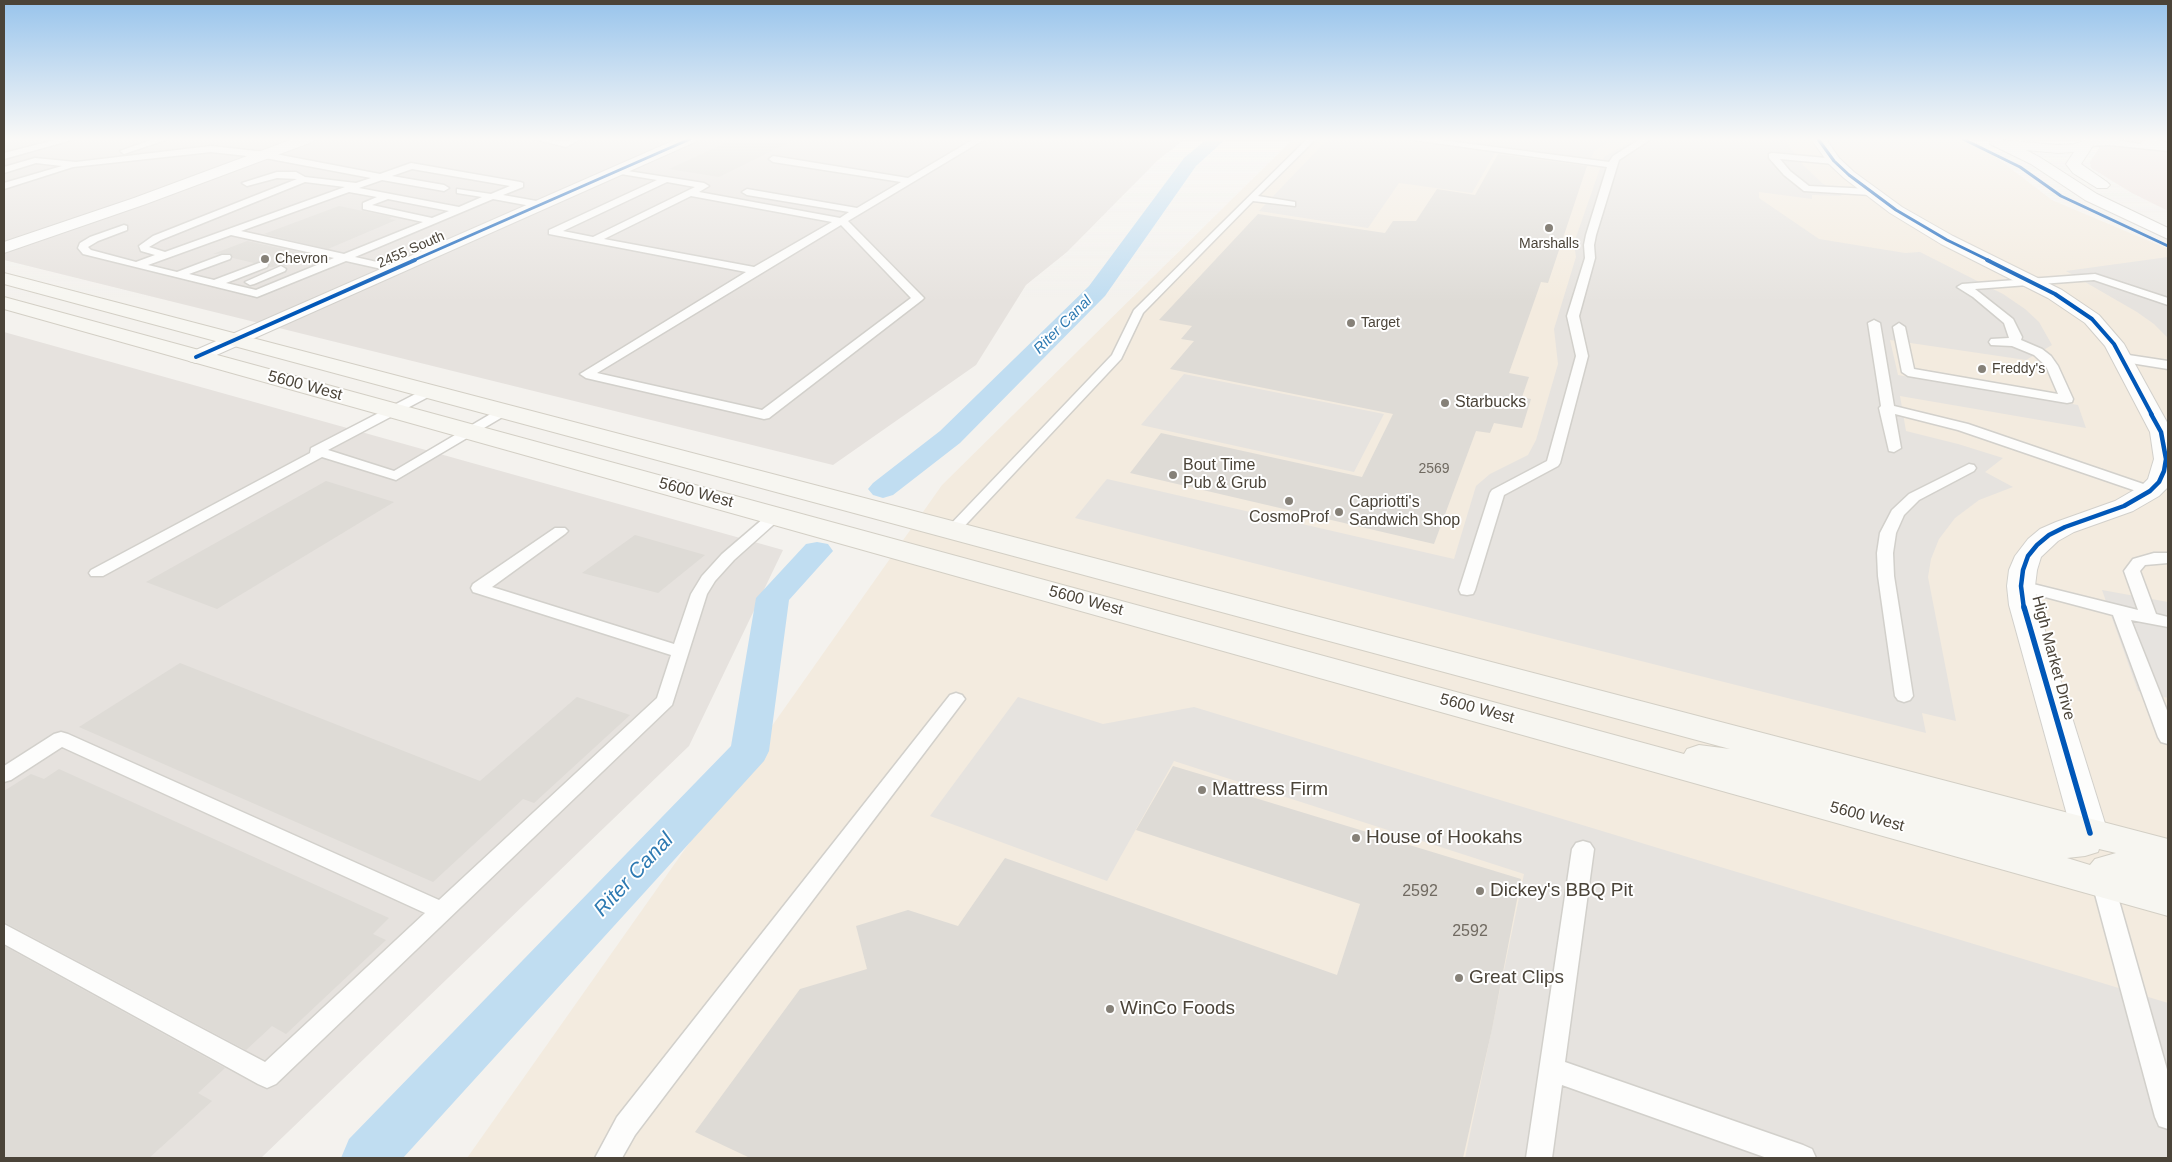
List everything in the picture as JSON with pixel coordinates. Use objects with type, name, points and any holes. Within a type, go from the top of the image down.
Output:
[{"type":"main road","name":"5600 West","points":[[4,278],[2168,853]]},
{"type":"main road","name":"5600 West","points":[[4,304],[776,515],[2168,901]]},
{"type":"main road","points":[[1650,757],[1694,757],[1747,763],[2044,842],[2072,845],[2085,842],[2090,833]]},
{"type":"main road","points":[[2103,883],[2103,875],[2108,870],[2117,867],[2130,868],[2168,878]]},
{"type":"street","points":[[4,248],[161,193]]},
{"type":"street","name":"2455 South","points":[[196,356],[568,193]]},
{"type":"street","name":"High Market Drive","points":[[1873,193],[1928,230],[2069,302],[2092,319],[2108,335],[2122,358],[2156,420],[2165,446],[2166,459],[2164,471],[2159,482],[2159,494],[2065,527],[2049,535],[2037,544],[2028,556],[2023,570],[2021,586],[2028,626],[2090,833]]},
{"type":"street","points":[[2085,193],[2168,234]]},
{"type":"street","points":[[2119,193],[2168,217]]},
{"type":"lane","points":[[144,246],[157,238],[274,193]]},
{"type":"lane","points":[[137,265],[335,193]]},
{"type":"lane","points":[[370,193],[459,210]]},
{"type":"lane","points":[[475,193],[542,205]]},
{"type":"lane","points":[[124,228],[84,244],[83,248],[87,252],[257,294],[500,193]]},
{"type":"lane","points":[[637,193],[553,232],[756,271]]},
{"type":"lane","points":[[594,240],[689,193]]},
{"type":"lane","points":[[690,193],[843,220],[918,298],[764,415],[586,374],[756,271],[843,220],[889,193]]},
{"type":"lane","points":[[754,193],[859,211]]},
{"type":"lane","points":[[952,531],[1117,356],[1138,312],[1256,193]]},
{"type":"lane","points":[[1467,590],[1497,493],[1553,463],[1582,356],[1573,316],[1590,258],[1589,245],[1604,193]]},
{"type":"lane","points":[[386,196],[370,202],[366,207],[433,221]]},
{"type":"lane","points":[[1251,198],[1292,204]]},
{"type":"lane","points":[[230,232],[395,269]]},
{"type":"lane","points":[[109,234],[136,235],[144,239],[145,249],[166,255]]},
{"type":"lane","points":[[231,244],[252,237]]},
{"type":"lane","points":[[248,248],[268,240]]},
{"type":"lane","points":[[268,252],[287,245]]},
{"type":"lane","points":[[285,256],[304,249]]},
{"type":"lane","points":[[160,271],[208,253]]},
{"type":"lane","points":[[303,260],[322,253]]},
{"type":"lane","points":[[178,275],[226,257]]},
{"type":"lane","points":[[198,280],[246,261]]},
{"type":"lane","points":[[215,284],[263,265]]},
{"type":"lane","points":[[234,289],[281,269]]},
{"type":"lane","points":[[2014,342],[2016,337],[2009,321],[1982,298],[1962,287],[2096,277],[2168,302]]},
{"type":"lane","points":[[1874,323],[1886,408],[1894,448]]},
{"type":"lane","points":[[1899,327],[1908,372],[2067,399],[2047,359],[2038,352],[2014,342],[1995,342]]},
{"type":"lane","points":[[2122,358],[2168,365]]},
{"type":"lane","points":[[428,392],[316,451],[396,476],[504,412]]},
{"type":"lane","points":[[1886,408],[1964,427],[2159,494]]},
{"type":"lane","points":[[97,573],[320,453]]},
{"type":"lane","points":[[1904,696],[1886,576],[1885,553],[1888,533],[1897,513],[1914,496],[1969,468]]},
{"type":"lane","points":[[4,933],[267,1076],[665,701],[699,594],[728,556],[776,515]]},
{"type":"lane","points":[[560,531],[479,588],[680,652]]},
{"type":"lane","points":[[2149,618],[2132,571],[2139,562],[2154,558],[2168,558]]},
{"type":"lane","points":[[2021,586],[2120,612],[2168,622]]},
{"type":"lane","points":[[2120,612],[2168,737]]},
{"type":"lane","points":[[608,1158],[626,1126],[956,699]]},
{"type":"lane","points":[[4,775],[62,739],[442,911]]},
{"type":"lane","points":[[1539,1158],[1582,849]]},
{"type":"lane","points":[[2103,883],[2168,1117]]},
{"type":"lane","points":[[1551,1069],[1803,1158]]},
{"type":"shaded area","points":[[4,193],[1125,193],[1067,252],[1026,285],[976,365],[833,465],[4,260]]},
{"type":"shaded area","points":[[1238,193],[2043,193],[2052,200],[2168,249],[2168,1158],[467,1158],[942,485]]},
{"type":"shaded area","points":[[1276,193],[1392,193],[1368,228],[1259,211]]},
{"type":"shaded area","points":[[1591,193],[1759,193],[1759,198],[1819,239],[1905,253],[1920,252],[2003,294],[2025,309],[2039,322],[2052,345],[2026,360],[1890,340],[1898,375],[2078,405],[2086,428],[1900,396],[1906,431],[2003,458],[1985,472],[2013,487],[1979,500],[1955,518],[1939,539],[1931,559],[1928,577],[1956,721],[1922,713],[1926,733],[1075,518],[1107,479],[1454,559],[1476,486],[1490,474],[1528,455],[1536,440],[1558,364],[1554,329],[1576,257],[1574,243]]},
{"type":"shaded area","points":[[1768,193],[1838,193],[1842,196],[1812,195],[1812,199]]},
{"type":"shaded area","points":[[2132,193],[2168,193],[2168,211]]},
{"type":"shaded area","points":[[2168,257],[2168,338],[2154,324],[2137,312],[2066,271]]},
{"type":"shaded area","points":[[4,332],[783,550],[689,746],[261,1158],[4,1158]]},
{"type":"shaded area","points":[[1184,374],[1384,414],[1354,472],[1141,425]]},
{"type":"shaded area","points":[[2102,590],[2168,602],[2168,698],[2138,691]]},
{"type":"shaded area","points":[[1018,697],[1103,724],[1194,707],[2168,1003],[2168,1158],[1465,1158],[1524,874],[1174,761],[1107,881],[930,816]]},
{"type":"building","name":"Target","points":[[1434,193],[1475,195],[1476,193],[1578,193],[1548,283],[1541,282],[1509,373],[1529,377],[1522,397],[1531,399],[1522,428],[1494,423],[1490,433],[1476,431],[1434,544],[1130,473],[1161,433],[1362,477],[1393,414],[1170,369],[1194,341],[1181,339],[1192,326],[1159,320],[1258,214],[1385,233],[1393,221],[1416,221]]},
{"type":"building","points":[[339,206],[392,217],[389,219],[396,220],[328,249],[264,234]]},
{"type":"building","points":[[247,241],[312,255],[285,266],[280,264],[269,267],[267,261],[254,263],[233,258],[230,253],[213,254]]},
{"type":"building","points":[[326,481],[394,502],[217,609],[146,582]]},
{"type":"building","points":[[635,535],[705,555],[658,593],[582,573]]},
{"type":"building","points":[[180,663],[480,781],[577,697],[630,715],[534,803],[523,799],[433,882],[79,727]]},
{"type":"building","name":"WinCo Foods","points":[[1173,766],[1233,784],[1229,790],[1521,879],[1492,1029],[1463,1158],[750,1158],[695,1132],[800,989],[867,969],[856,926],[908,910],[958,926],[1005,858],[1337,975],[1360,904],[1136,830]]},
{"type":"building","points":[[59,769],[389,918],[373,934],[386,940],[286,1034],[272,1026],[246,1050],[4,922],[4,791],[31,774],[44,779]]},
{"type":"building","points":[[4,946],[225,1068],[198,1093],[212,1101],[149,1158],[4,1158]]},
{"type":"waterway","name":"Riter Canal","points":[[883,489],[950,437],[1097,291],[1167,193]]},
{"type":"waterway","name":"Riter Canal","points":[[368,1158],[750,751],[773,598],[817,551]]},
{"type":"cycle path","points":[[196,357],[567,193]]},
{"type":"cycle path","points":[[1873,193],[1896,210],[1947,240],[2055,294],[2092,319],[2114,344],[2161,432],[2166,459],[2164,471],[2159,482],[2150,491],[2124,506],[2065,527],[2049,535],[2028,556],[2023,570],[2021,586],[2023,605],[2090,833]]},
{"type":"cycle path","points":[[2057,193],[2120,225],[2168,246]]},
{"type":"place","name":"Marshalls","points":[[1549,228]]},
{"type":"place","name":"Chevron","points":[[265,259]]},
{"type":"place","name":"Target","points":[[1351,323]]},
{"type":"place","name":"Freddy's","points":[[1982,369]]},
{"type":"place","name":"Starbucks","points":[[1445,403]]},
{"type":"place","name":"Bout Time Pub & Grub","points":[[1173,475]]},
{"type":"place","name":"CosmoProf","points":[[1289,501]]},
{"type":"place","name":"Capriotti's Sandwich Shop","points":[[1339,512]]},
{"type":"place","name":"Mattress Firm","points":[[1202,790]]},
{"type":"place","name":"House of Hookahs","points":[[1356,838]]},
{"type":"place","name":"Dickey's BBQ Pit","points":[[1480,891]]},
{"type":"place","name":"Great Clips","points":[[1459,978]]},
{"type":"place","name":"WinCo Foods","points":[[1110,1009]]}]
